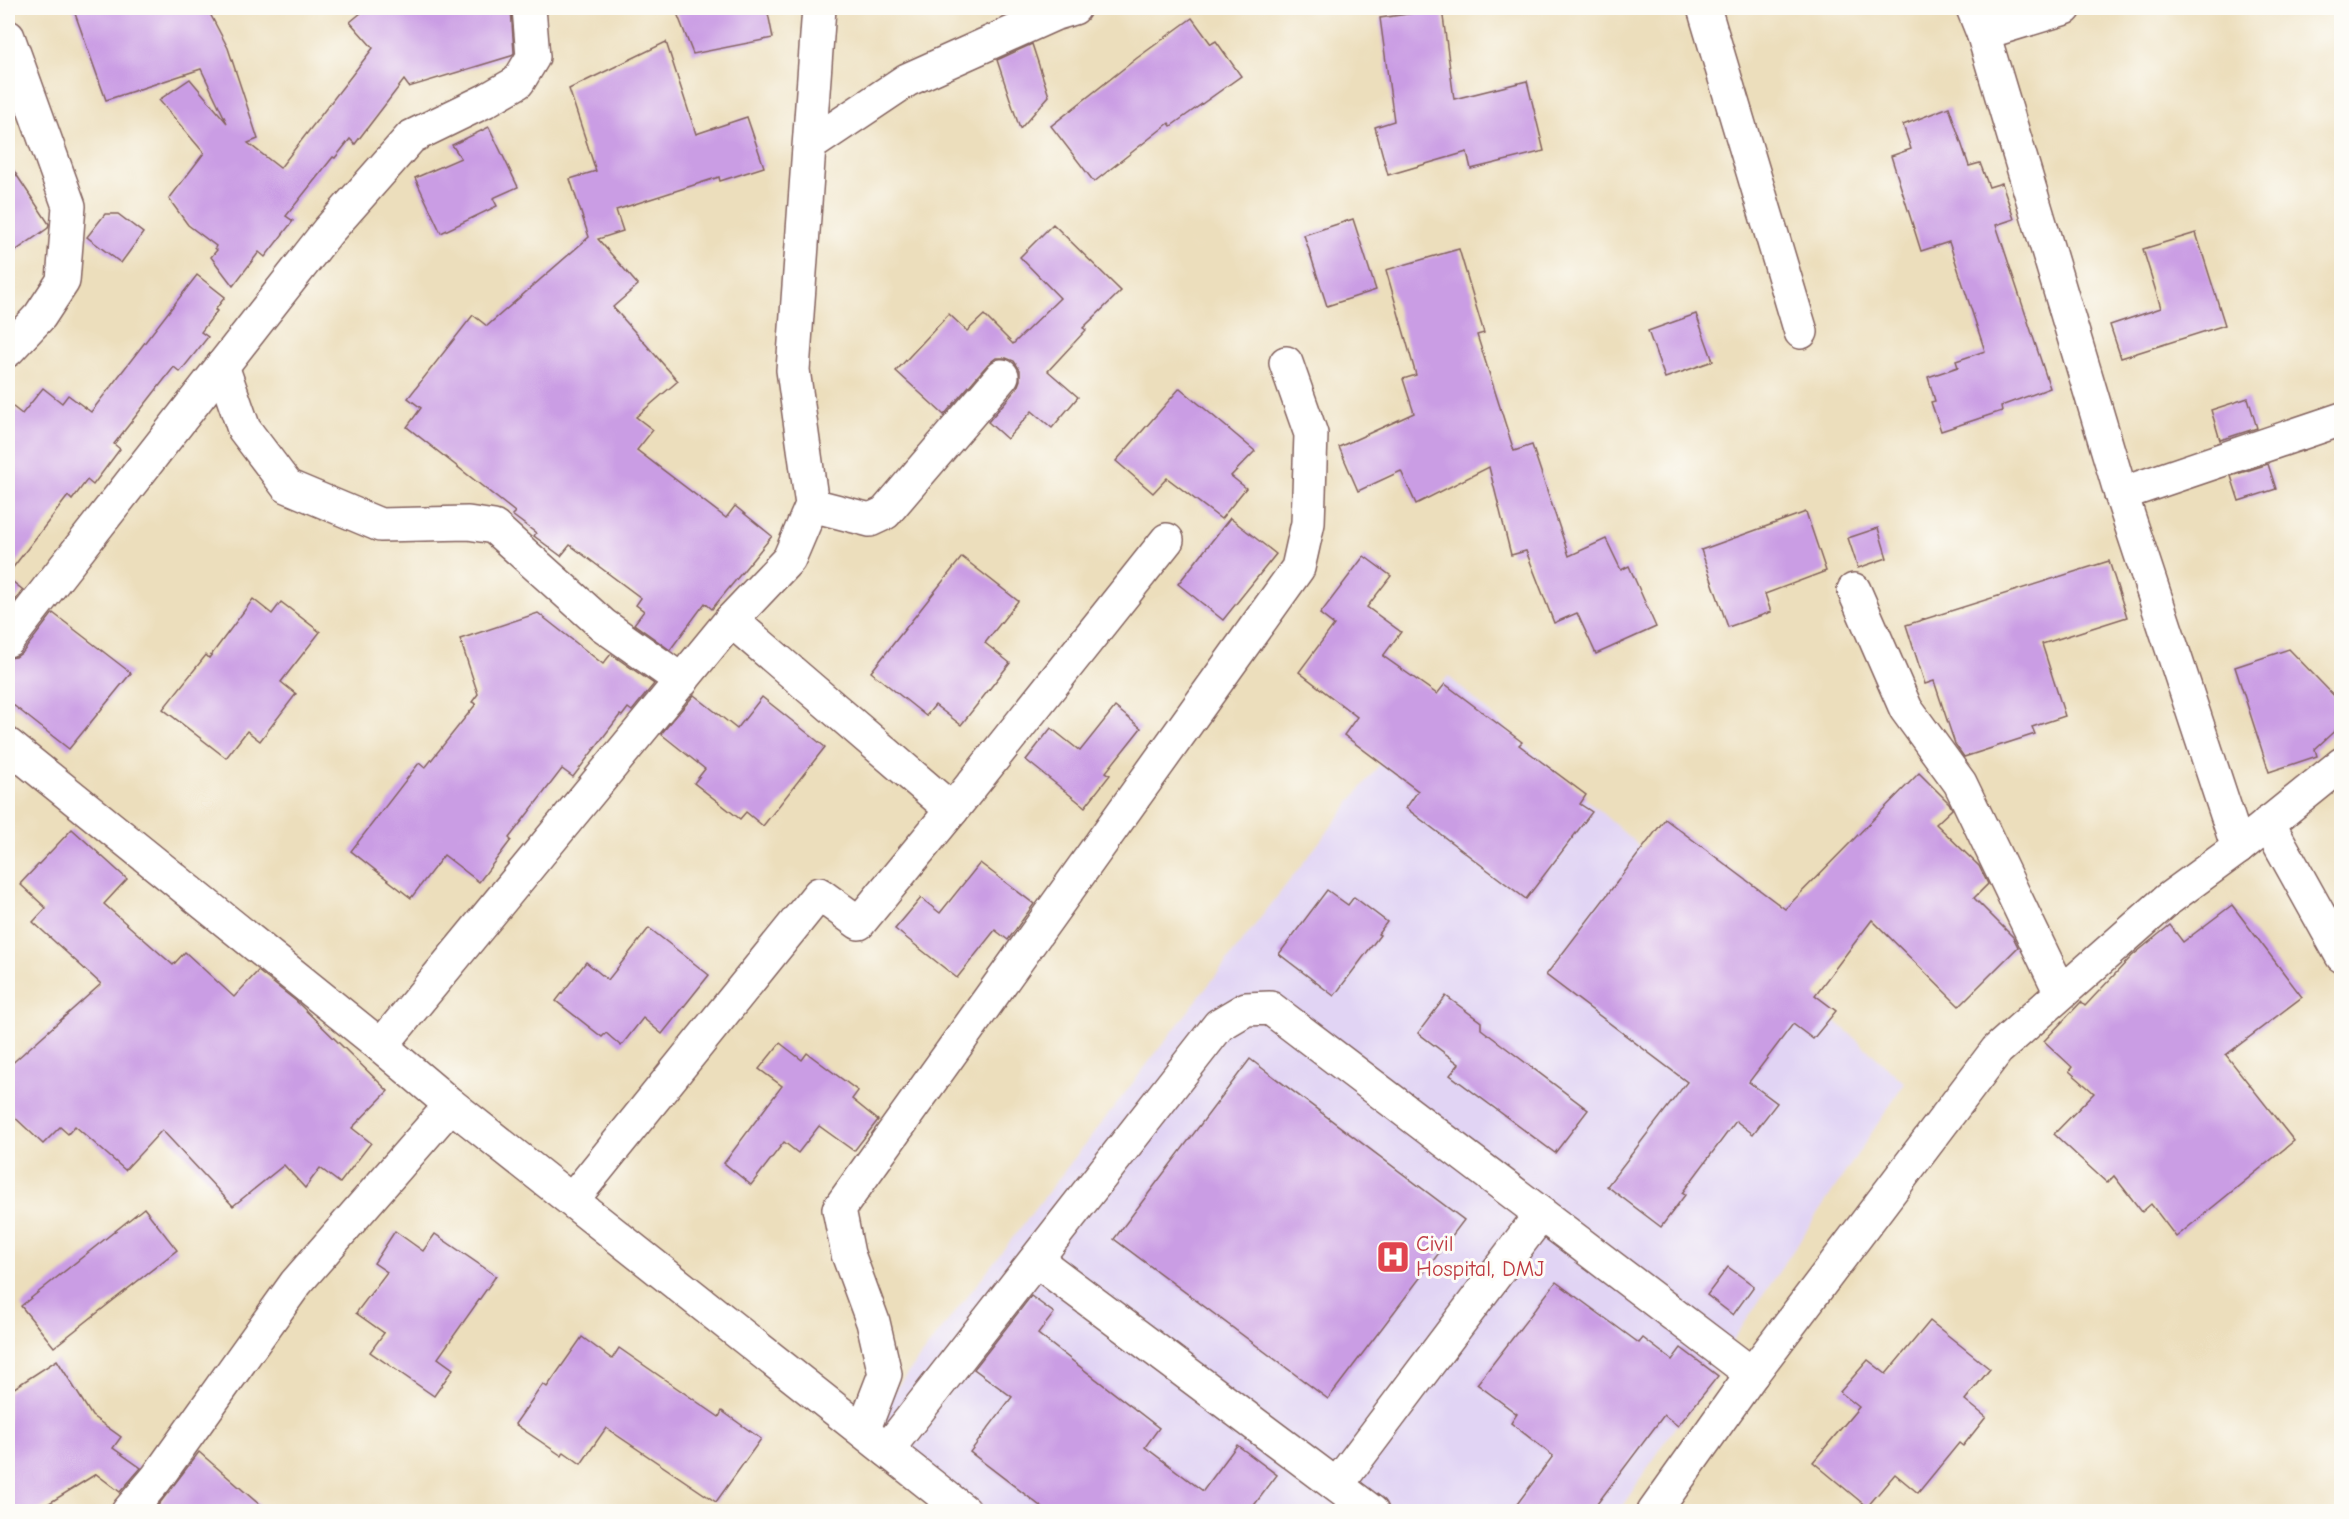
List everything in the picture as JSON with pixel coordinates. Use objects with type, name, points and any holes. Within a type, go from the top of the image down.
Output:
[{"type":"street","points":[[8,640],[328,231],[411,137],[485,101],[518,82],[533,57],[529,8]]},
{"type":"street","points":[[381,1046],[731,620],[789,559],[812,505],[793,370],[819,8]]},
{"type":"street","points":[[810,145],[907,80],[1054,14],[1074,8]]},
{"type":"street","points":[[1704,8],[1801,332]]},
{"type":"street","points":[[2065,8],[1978,20],[2121,494],[2238,848]]},
{"type":"street","points":[[8,36],[69,206],[63,281],[40,316],[8,350]]},
{"type":"street","points":[[875,1440],[885,1374],[873,1322],[848,1254],[839,1209],[1298,568],[1308,523],[1311,434],[1286,363]]},
{"type":"street","points":[[222,366],[244,429],[287,486],[380,525],[468,523],[494,527],[603,625],[682,681]]},
{"type":"street","points":[[812,505],[870,520],[885,513],[1002,376]]},
{"type":"street","points":[[2121,494],[2342,419]]},
{"type":"street","points":[[572,1200],[819,894],[859,923],[1167,540]]},
{"type":"street","points":[[1854,590],[1906,710],[1960,783],[2061,993]]},
{"type":"street","points":[[731,620],[952,810]]},
{"type":"street","points":[[8,745],[451,1105],[965,1512]]},
{"type":"street","points":[[1654,1512],[1752,1374],[1997,1050],[2167,900],[2238,848],[2342,764]]},
{"type":"street","points":[[2268,823],[2342,956]]},
{"type":"street","points":[[875,1440],[1036,1260],[1219,1025],[1246,1009],[1270,1008],[1752,1374]]},
{"type":"street","points":[[128,1512],[156,1479],[296,1283],[451,1105]]},
{"type":"street","points":[[1337,1485],[1541,1214]]},
{"type":"street","points":[[1036,1260],[1372,1512]]},
{"type":"shaded area","name":"Civil Hospital, DMJ","points":[[1448,676],[1905,1083],[1619,1511],[964,1511],[863,1431]]},
{"type":"building","points":[[73,8],[207,8],[228,48],[258,139],[248,143],[280,168],[373,48],[350,22],[367,8],[511,8],[514,53],[511,56],[409,87],[404,80],[355,144],[350,139],[286,216],[293,221],[265,257],[259,252],[233,286],[211,257],[217,250],[216,246],[188,225],[169,199],[204,153],[159,100],[190,79],[227,123],[201,69],[106,100]]},
{"type":"building","points":[[675,8],[767,8],[773,38],[693,54]]},
{"type":"building","points":[[1442,9],[1454,99],[1527,81],[1544,151],[1471,169],[1467,152],[1388,175],[1375,127],[1394,121],[1380,18]]},
{"type":"building","points":[[1192,18],[1211,44],[1216,41],[1241,76],[1171,126],[1169,123],[1094,182],[1051,126]]},
{"type":"building","points":[[666,42],[696,134],[747,117],[764,167],[720,181],[719,177],[616,210],[623,231],[598,239],[638,285],[613,307],[678,381],[636,417],[653,430],[637,450],[726,518],[735,506],[772,536],[712,609],[705,603],[670,650],[634,624],[644,611],[636,605],[641,598],[570,545],[561,556],[534,536],[536,533],[512,515],[515,512],[407,427],[421,408],[408,398],[473,315],[487,326],[589,237],[570,179],[596,171],[569,89]]},
{"type":"building","points":[[1032,44],[1049,96],[1020,129],[997,60]]},
{"type":"building","points":[[1949,107],[1969,166],[1980,163],[1989,187],[2002,183],[2014,219],[1996,225],[2050,388],[2001,406],[2002,411],[1941,431],[1931,402],[1935,401],[1928,377],[1958,367],[1956,361],[1985,351],[1949,242],[1921,251],[1891,156],[1911,149],[1903,125]]},
{"type":"building","points":[[489,127],[518,187],[493,198],[497,206],[441,233],[415,178],[461,158],[452,145]]},
{"type":"building","points":[[8,162],[49,224],[48,228],[8,256]]},
{"type":"building","points":[[105,214],[118,214],[143,233],[121,263],[87,237]]},
{"type":"building","points":[[1353,219],[1376,290],[1327,306],[1304,235]]},
{"type":"building","points":[[1053,224],[1121,291],[1083,328],[1086,330],[1048,371],[1078,397],[1052,428],[1032,411],[1007,439],[988,422],[1017,388],[1020,370],[1014,361],[996,358],[988,364],[944,415],[896,371],[949,314],[967,331],[984,315],[1013,344],[1060,298],[1020,257]]},
{"type":"building","points":[[2196,233],[2225,325],[2121,358],[2110,325],[2161,308],[2143,249]]},
{"type":"building","points":[[1459,249],[1484,333],[1477,335],[1514,451],[1532,445],[1569,556],[1606,539],[1621,570],[1629,566],[1656,627],[1596,654],[1577,613],[1554,623],[1526,551],[1511,555],[1489,467],[1416,504],[1401,471],[1358,491],[1339,447],[1414,413],[1403,379],[1416,375],[1386,270]]},
{"type":"building","points":[[197,275],[225,297],[201,332],[208,337],[180,372],[174,367],[114,444],[120,449],[93,485],[87,480],[72,500],[68,496],[8,574],[8,403],[22,414],[43,388],[62,403],[68,395],[91,412]]},
{"type":"building","points":[[1696,314],[1713,361],[1665,378],[1648,331]]},
{"type":"building","points":[[1180,388],[1255,451],[1231,476],[1246,488],[1221,519],[1167,478],[1153,493],[1116,461]]},
{"type":"building","points":[[2248,398],[2257,428],[2220,440],[2211,410]]},
{"type":"building","points":[[2268,464],[2276,489],[2239,501],[2231,476]]},
{"type":"building","points":[[1806,512],[1826,571],[1765,594],[1771,612],[1728,627],[1701,550]]},
{"type":"building","points":[[1230,518],[1276,554],[1223,620],[1178,584]]},
{"type":"building","points":[[1878,528],[1887,558],[1858,568],[1848,538]]},
{"type":"building","points":[[1364,556],[1391,576],[1367,607],[1401,632],[1383,656],[1437,694],[1445,684],[1522,742],[1519,745],[1586,795],[1580,804],[1592,812],[1526,899],[1406,808],[1418,791],[1344,735],[1357,717],[1299,672],[1334,625],[1320,614]]},
{"type":"building","points":[[962,557],[1018,601],[985,643],[1010,663],[961,725],[935,705],[926,716],[871,672]]},
{"type":"building","points":[[2109,561],[2127,617],[2042,644],[2065,716],[2032,727],[2035,734],[1964,757],[1955,744],[1934,681],[1925,684],[1906,625]]},
{"type":"building","points":[[8,578],[23,590],[8,610]]},
{"type":"building","points":[[253,599],[272,614],[281,602],[320,632],[281,682],[296,694],[260,741],[247,731],[226,758],[163,709],[206,655],[209,658]]},
{"type":"building","points":[[53,613],[131,673],[69,749],[8,701],[8,658],[16,657],[23,652]]},
{"type":"building","points":[[538,613],[603,664],[611,654],[654,684],[632,711],[628,708],[622,716],[620,715],[573,777],[562,769],[509,838],[511,840],[479,882],[444,855],[411,898],[351,851],[419,763],[425,768],[476,704],[472,702],[478,694],[460,639]]},
{"type":"building","points":[[2289,649],[2342,704],[2342,724],[2315,749],[2317,756],[2269,772],[2235,667]]},
{"type":"building","points":[[694,695],[737,729],[762,697],[825,747],[763,826],[746,812],[740,819],[694,783],[705,769],[661,734]]},
{"type":"building","points":[[1115,707],[1141,728],[1106,772],[1110,775],[1085,807],[1026,760],[1051,728],[1080,751]]},
{"type":"building","points":[[1919,773],[1949,803],[1952,809],[1936,824],[1979,866],[1988,884],[1974,898],[2013,937],[2018,947],[1959,1006],[1872,920],[1815,995],[1836,1011],[1813,1039],[1793,1024],[1749,1082],[1777,1103],[1753,1134],[1736,1121],[1682,1193],[1685,1195],[1661,1227],[1607,1186],[1687,1082],[1546,975],[1665,819],[1785,909]]},
{"type":"building","points":[[72,829],[127,879],[104,904],[173,965],[185,952],[234,997],[258,971],[296,1001],[388,1091],[352,1128],[371,1143],[340,1183],[320,1168],[305,1188],[284,1165],[233,1206],[162,1130],[125,1170],[75,1126],[68,1134],[60,1127],[43,1144],[8,1111],[8,1067],[101,984],[33,922],[46,908],[20,884]]},
{"type":"building","points":[[980,863],[1034,904],[1008,940],[995,930],[957,978],[895,929],[921,898],[940,913]]},
{"type":"building","points":[[1327,890],[1348,905],[1354,897],[1387,922],[1378,934],[1380,935],[1334,996],[1279,954]]},
{"type":"building","points":[[2232,905],[2302,997],[2226,1055],[2294,1141],[2176,1237],[2151,1204],[2142,1212],[2114,1176],[2107,1183],[2054,1134],[2094,1093],[2069,1071],[2072,1067],[2044,1041],[2081,1002],[2085,1006],[2132,956],[2170,925],[2183,942]]},
{"type":"building","points":[[649,928],[709,975],[662,1034],[643,1018],[621,1046],[606,1033],[602,1037],[556,1001],[586,962],[608,980]]},
{"type":"building","points":[[1446,996],[1481,1022],[1481,1029],[1588,1110],[1555,1153],[1450,1075],[1459,1064],[1418,1033]]},
{"type":"building","points":[[780,1043],[802,1060],[807,1053],[858,1091],[852,1099],[878,1120],[854,1151],[819,1126],[798,1153],[784,1142],[751,1185],[724,1163],[782,1086],[759,1069]]},
{"type":"building","points":[[1250,1059],[1464,1220],[1328,1399],[1114,1239]]},
{"type":"building","points":[[144,1208],[177,1250],[54,1347],[21,1306]]},
{"type":"building","points":[[395,1231],[423,1251],[435,1234],[496,1276],[438,1358],[453,1369],[434,1396],[370,1352],[384,1333],[356,1313],[387,1272],[374,1263]]},
{"type":"building","points":[[1728,1267],[1754,1286],[1733,1315],[1707,1295]]},
{"type":"building","points":[[1556,1282],[1639,1343],[1643,1338],[1672,1360],[1681,1348],[1718,1376],[1678,1426],[1664,1415],[1591,1512],[1511,1512],[1553,1456],[1511,1423],[1517,1414],[1477,1384]]},
{"type":"building","points":[[1031,1296],[1054,1313],[1038,1334],[1159,1428],[1145,1447],[1203,1491],[1237,1445],[1277,1475],[1249,1512],[1048,1512],[970,1452],[1012,1397],[974,1369]]},
{"type":"building","points":[[1930,1321],[1990,1369],[1965,1400],[1986,1417],[1963,1446],[1959,1443],[1918,1493],[1895,1474],[1867,1507],[1813,1462],[1859,1407],[1840,1392],[1868,1360],[1886,1374]]},
{"type":"building","points":[[582,1337],[612,1359],[619,1348],[719,1417],[722,1411],[761,1439],[716,1502],[606,1428],[581,1464],[564,1452],[562,1456],[515,1424],[543,1384],[547,1387]]},
{"type":"building","points":[[57,1360],[92,1416],[121,1437],[113,1448],[141,1468],[120,1492],[96,1474],[35,1512],[8,1512],[8,1392]]},
{"type":"building","points":[[199,1452],[268,1512],[153,1512]]},
{"type":"place","name":"Civil Hospital, DMJ","points":[[1393,1257]]}]
